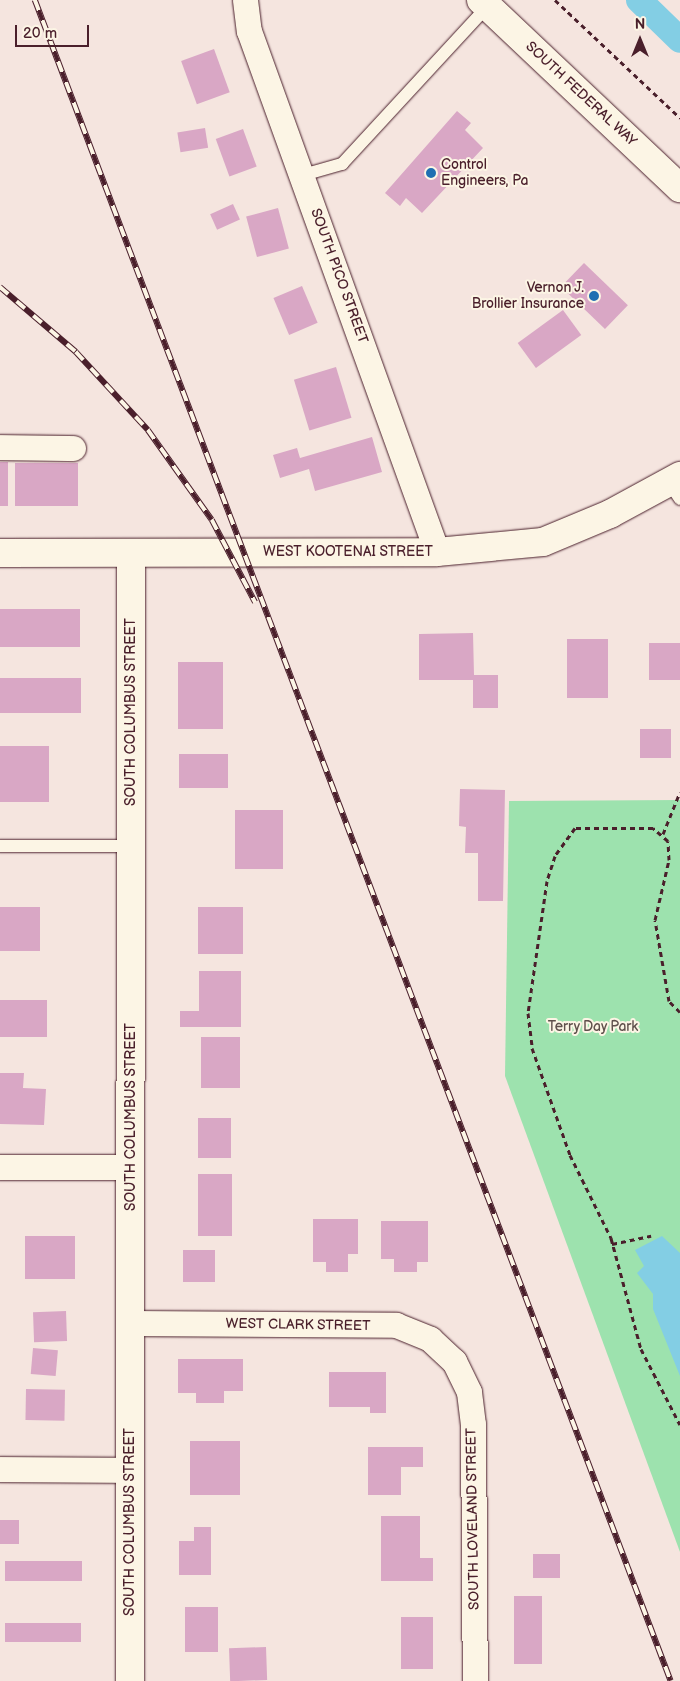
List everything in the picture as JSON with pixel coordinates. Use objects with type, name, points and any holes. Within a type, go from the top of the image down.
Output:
[{"type":"street","name":"SOUTH PICO STREET","points":[[245,0],[250,31],[436,552]]},
{"type":"street","name":"SOUTH FEDERAL WAY","points":[[484,3],[680,188]]},
{"type":"street","points":[[0,447],[72,448]]},
{"type":"street","name":"WEST KOOTENAI STREET","points":[[0,553],[436,552],[543,542],[677,486]]},
{"type":"street","name":"SOUTH COLUMBUS STREET","points":[[130,1681],[131,553]]},
{"type":"street","points":[[0,1167],[130,1167]]},
{"type":"street","name":"WEST CLARK STREET","points":[[130,1323],[396,1326],[430,1339],[454,1361]]},
{"type":"street","name":"SOUTH LOVELAND STREET","points":[[454,1361],[469,1392],[473,1424],[475,1681]]},
{"type":"street","points":[[0,1469],[130,1470]]},
{"type":"lane","points":[[303,176],[342,164],[484,3]]},
{"type":"lane","points":[[0,846],[131,846]]},
{"type":"path","points":[[555,0],[680,118]]},
{"type":"path","points":[[680,792],[663,834],[670,851],[655,920],[669,1001],[680,1012]]},
{"type":"path","points":[[663,834],[643,827],[575,828],[551,867],[533,965],[528,1013],[535,1063],[577,1172],[612,1244],[641,1349],[680,1425]]},
{"type":"path","points":[[612,1244],[651,1236]]},
{"type":"green space","name":"Terry Day Park","points":[[680,800],[680,1552],[505,1076],[509,801]]},
{"type":"water","points":[[662,1236],[680,1253],[680,1376],[653,1309],[653,1294],[637,1273],[644,1266],[635,1250]]},
{"type":"building","points":[[214,49],[230,92],[197,104],[181,61]]},
{"type":"building","name":"Control Engineers, Pa","points":[[457,111],[471,123],[465,130],[483,148],[422,213],[406,198],[400,206],[385,193]]},
{"type":"building","points":[[205,128],[208,148],[180,152],[177,132]]},
{"type":"building","points":[[243,129],[257,167],[229,177],[216,139]]},
{"type":"building","points":[[233,204],[240,220],[217,230],[210,214]]},
{"type":"building","points":[[278,208],[289,249],[257,257],[246,217]]},
{"type":"building","name":"Vernon J. Brollier Insurance","points":[[584,263],[628,305],[605,329],[561,287]]},
{"type":"building","points":[[302,286],[318,323],[289,335],[273,298]]},
{"type":"building","points":[[563,310],[581,335],[536,368],[518,343]]},
{"type":"building","points":[[336,367],[351,418],[309,431],[294,380]]},
{"type":"building","points":[[372,437],[382,472],[315,491],[309,469],[280,478],[273,455],[297,448],[300,458]]},
{"type":"building","points":[[0,462],[8,462],[8,506],[0,506]]},
{"type":"building","points":[[15,463],[78,463],[78,506],[15,506]]},
{"type":"building","points":[[0,609],[80,609],[80,647],[0,647]]},
{"type":"building","points":[[473,633],[474,675],[498,675],[498,708],[473,708],[473,680],[419,680],[419,634]]},
{"type":"building","points":[[567,639],[608,639],[608,698],[567,698]]},
{"type":"building","points":[[649,643],[680,643],[680,680],[649,680]]},
{"type":"building","points":[[178,662],[223,662],[223,729],[178,729]]},
{"type":"building","points":[[0,678],[81,678],[81,713],[0,713]]},
{"type":"building","points":[[640,729],[671,729],[671,758],[640,758]]},
{"type":"building","points":[[0,746],[49,746],[49,802],[0,802]]},
{"type":"building","points":[[179,754],[228,754],[228,788],[179,788]]},
{"type":"building","points":[[460,789],[505,790],[503,901],[478,901],[478,853],[465,853],[466,827],[459,826]]},
{"type":"building","points":[[235,810],[283,810],[283,869],[235,869]]},
{"type":"building","points":[[0,907],[40,907],[40,951],[0,951]]},
{"type":"building","points":[[198,907],[243,907],[243,954],[198,954]]},
{"type":"building","points":[[199,971],[241,971],[241,1027],[180,1027],[180,1011],[199,1011]]},
{"type":"building","points":[[0,1000],[47,1000],[47,1037],[0,1037]]},
{"type":"building","points":[[201,1037],[240,1037],[240,1088],[201,1088]]},
{"type":"building","points":[[0,1073],[24,1073],[23,1088],[46,1089],[44,1125],[0,1124]]},
{"type":"building","points":[[198,1118],[231,1118],[231,1158],[198,1158]]},
{"type":"building","points":[[198,1174],[232,1174],[232,1236],[198,1236]]},
{"type":"building","points":[[313,1219],[358,1219],[358,1254],[348,1254],[348,1272],[326,1272],[326,1262],[313,1262]]},
{"type":"building","points":[[381,1221],[428,1221],[428,1262],[417,1262],[417,1272],[394,1272],[394,1259],[381,1259]]},
{"type":"building","points":[[25,1236],[75,1236],[75,1279],[25,1279]]},
{"type":"building","points":[[183,1250],[215,1250],[215,1282],[183,1282]]},
{"type":"building","points":[[66,1311],[67,1341],[34,1342],[33,1312]]},
{"type":"building","points":[[33,1348],[58,1350],[56,1376],[31,1374]]},
{"type":"building","points":[[178,1359],[243,1359],[243,1391],[224,1391],[224,1403],[196,1403],[196,1393],[178,1393]]},
{"type":"building","points":[[329,1372],[386,1372],[386,1413],[370,1413],[370,1407],[329,1407]]},
{"type":"building","points":[[26,1389],[65,1390],[64,1421],[25,1420]]},
{"type":"building","points":[[190,1441],[240,1441],[240,1495],[190,1495]]},
{"type":"building","points":[[368,1447],[423,1447],[423,1467],[401,1467],[401,1495],[368,1495]]},
{"type":"building","points":[[381,1516],[420,1516],[420,1558],[433,1558],[433,1581],[381,1581]]},
{"type":"building","points":[[0,1520],[19,1520],[19,1544],[0,1544]]},
{"type":"building","points":[[194,1527],[211,1527],[211,1575],[179,1575],[179,1541],[194,1541]]},
{"type":"building","points":[[533,1554],[560,1554],[560,1578],[533,1578]]},
{"type":"building","points":[[5,1561],[82,1561],[82,1581],[5,1581]]},
{"type":"building","points":[[514,1596],[542,1596],[542,1664],[514,1664]]},
{"type":"building","points":[[185,1607],[218,1607],[218,1652],[185,1652]]},
{"type":"building","points":[[401,1617],[433,1617],[433,1669],[401,1669]]},
{"type":"building","points":[[5,1623],[81,1623],[81,1642],[5,1642]]},
{"type":"building","points":[[266,1647],[267,1680],[230,1681],[229,1648]]},
{"type":"waterway","points":[[639,0],[680,40]]},
{"type":"railway","points":[[35,0],[671,1681]]},
{"type":"railway","points":[[0,287],[76,352],[148,430],[212,520],[255,602]]},
{"type":"place","name":"Control Engineers, Pa","points":[[431,173]]},
{"type":"place","name":"Vernon J. Brollier Insurance","points":[[594,296]]}]
